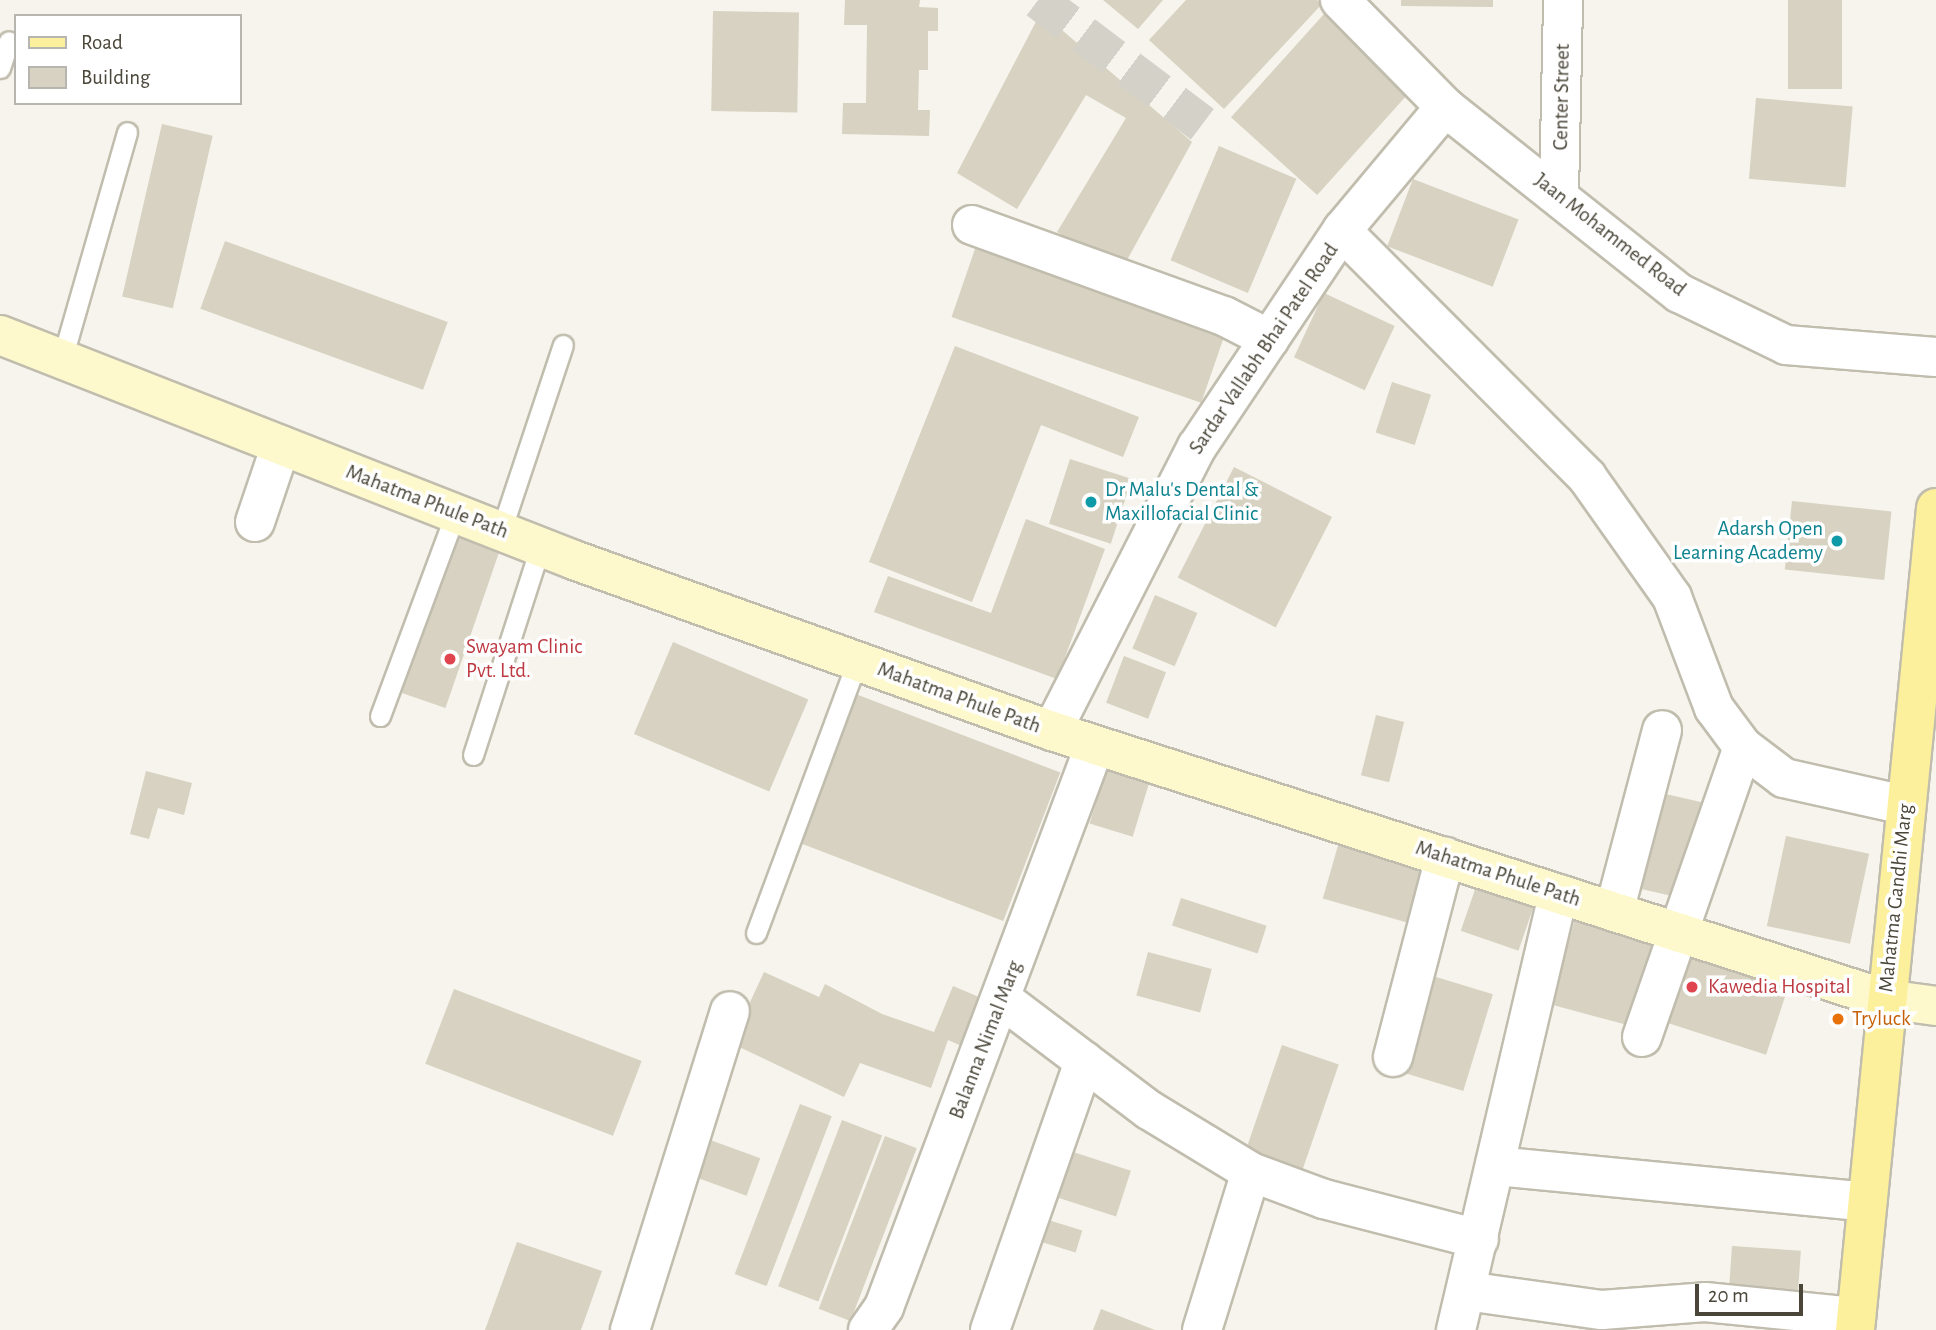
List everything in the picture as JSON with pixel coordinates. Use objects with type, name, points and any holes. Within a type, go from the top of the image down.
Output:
[{"type":"main road","name":"Mahatma Phule Path","points":[[0,336],[540,547],[1052,731],[1885,999],[1936,1006]]},
{"type":"main road","name":"Mahatma Gandhi Marg","points":[[1855,1323],[1885,999],[1936,508]]},
{"type":"street","name":"Jaan Mohammed Road","points":[[1340,0],[1445,107],[1559,194],[1679,293],[1786,345],[1936,356]]},
{"type":"street","name":"Center Street","points":[[1559,194],[1563,0]]},
{"type":"street","name":"Sardar Vallabh Bhai Patel Road","points":[[1052,731],[1197,447],[1350,221],[1445,107]]},
{"type":"street","points":[[1350,221],[1587,477],[1672,597],[1714,708],[1742,747],[1784,778],[1905,808]]},
{"type":"street","points":[[972,225],[1224,316],[1269,339]]},
{"type":"street","points":[[256,523],[281,446]]},
{"type":"street","points":[[1614,912],[1662,730]]},
{"type":"street","name":"Balanna Nimal Marg","points":[[867,1330],[884,1307],[1002,999],[1095,745]]},
{"type":"street","points":[[1642,1037],[1681,933],[1742,747]]},
{"type":"street","points":[[1393,1057],[1445,857]]},
{"type":"street","points":[[1456,1330],[1558,894]]},
{"type":"street","points":[[1002,999],[1149,1110],[1251,1172],[1324,1199],[1479,1239]]},
{"type":"street","points":[[631,1330],[730,1011]]},
{"type":"street","points":[[990,1330],[1084,1061]]},
{"type":"street","points":[[1496,1166],[1867,1202]]},
{"type":"street","points":[[1202,1330],[1251,1172]]},
{"type":"street","points":[[1466,1290],[1602,1310],[1705,1302],[1855,1323]]},
{"type":"lane","points":[[0,68],[9,41]]},
{"type":"lane","points":[[62,359],[127,132]]},
{"type":"lane","points":[[501,531],[564,345]]},
{"type":"lane","points":[[380,716],[455,513]]},
{"type":"lane","points":[[473,755],[540,547]]},
{"type":"lane","points":[[756,933],[857,662]]},
{"type":"building","points":[[845,0],[920,0],[919,7],[938,8],[938,31],[928,31],[928,70],[919,70],[918,110],[930,110],[929,136],[842,134],[843,103],[866,103],[867,25],[844,25]]},
{"type":"building","points":[[1103,0],[1163,0],[1138,29]]},
{"type":"building","points":[[1186,0],[1317,0],[1322,4],[1224,109],[1149,40]]},
{"type":"building","points":[[1401,0],[1493,0],[1493,7],[1401,6]]},
{"type":"building","points":[[1788,0],[1842,0],[1842,89],[1788,89]]},
{"type":"building","points":[[713,11],[799,13],[797,112],[711,111]]},
{"type":"building","points":[[1041,12],[1192,142],[1121,271],[1057,232],[1126,118],[1086,95],[1017,209],[957,173]]},
{"type":"building","points":[[1324,14],[1410,92],[1317,195],[1231,117]]},
{"type":"building","points":[[1756,98],[1853,106],[1846,187],[1749,179]]},
{"type":"building","points":[[162,124],[213,136],[173,308],[122,296]]},
{"type":"building","points":[[1219,146],[1296,179],[1248,293],[1171,260]]},
{"type":"building","points":[[1413,179],[1518,219],[1493,287],[1387,246]]},
{"type":"building","points":[[225,241],[448,322],[423,390],[200,309]]},
{"type":"building","points":[[976,246],[1226,332],[1201,403],[952,317]]},
{"type":"building","points":[[1324,293],[1395,326],[1365,390],[1294,357]]},
{"type":"building","points":[[955,346],[1139,417],[1123,457],[1041,425],[972,602],[869,562]]},
{"type":"building","points":[[1392,382],[1431,395],[1415,445],[1376,432]]},
{"type":"building","name":"Dr Malu's Dental & Maxillofacial Clinic","points":[[1070,459],[1132,479],[1111,544],[1049,524]]},
{"type":"building","points":[[1234,467],[1332,517],[1276,627],[1178,577]]},
{"type":"building","name":"Adarsh Open Learning Academy","points":[[1792,501],[1891,511],[1884,580],[1785,570]]},
{"type":"building","points":[[1026,519],[1105,549],[1057,679],[874,612],[888,576],[991,613]]},
{"type":"building","points":[[456,536],[499,551],[445,708],[402,693]]},
{"type":"building","points":[[1155,595],[1197,613],[1175,666],[1132,648]]},
{"type":"building","points":[[673,642],[808,699],[769,791],[634,734]]},
{"type":"building","points":[[1124,656],[1166,672],[1148,719],[1106,703]]},
{"type":"building","points":[[853,693],[1060,773],[1003,921],[796,841]]},
{"type":"building","points":[[1376,715],[1404,722],[1389,782],[1361,775]]},
{"type":"building","points":[[1106,770],[1149,783],[1133,837],[1090,824]]},
{"type":"building","points":[[146,771],[192,783],[184,815],[158,808],[149,839],[130,834]]},
{"type":"building","points":[[1657,792],[1703,803],[1681,898],[1635,887]]},
{"type":"building","points":[[1341,835],[1441,864],[1423,927],[1323,898]]},
{"type":"building","points":[[1786,836],[1869,854],[1850,944],[1767,926]]},
{"type":"building","points":[[1480,875],[1538,895],[1518,951],[1461,931]]},
{"type":"building","points":[[1181,898],[1267,926],[1258,953],[1172,926]]},
{"type":"building","points":[[1576,915],[1659,937],[1635,1027],[1552,1005]]},
{"type":"building","points":[[1682,935],[1793,971],[1766,1055],[1655,1019]]},
{"type":"building","points":[[1148,952],[1212,969],[1200,1013],[1136,995]]},
{"type":"building","points":[[764,972],[819,997],[825,984],[882,1014],[934,1032],[953,986],[993,1003],[973,1051],[948,1040],[931,1088],[860,1063],[844,1097],[731,1043]]},
{"type":"building","points":[[1423,973],[1493,994],[1463,1091],[1393,1070]]},
{"type":"building","points":[[454,989],[642,1061],[613,1136],[425,1064]]},
{"type":"building","points":[[1282,1045],[1339,1065],[1302,1170],[1246,1151]]},
{"type":"building","points":[[800,1104],[832,1116],[767,1286],[735,1274]]},
{"type":"building","points":[[842,1120],[882,1135],[818,1302],[778,1286]]},
{"type":"building","points":[[885,1136],[917,1148],[850,1321],[819,1309]]},
{"type":"building","points":[[702,1137],[760,1158],[747,1196],[688,1175]]},
{"type":"building","points":[[1070,1151],[1131,1171],[1116,1216],[1055,1197]]},
{"type":"building","points":[[1045,1219],[1082,1230],[1076,1252],[1038,1241]]},
{"type":"building","points":[[517,1242],[602,1271],[581,1330],[485,1330]]},
{"type":"building","points":[[1732,1246],[1801,1251],[1797,1299],[1729,1294]]},
{"type":"building","points":[[1101,1309],[1155,1330],[1093,1330]]},
{"type":"tunnel","points":[[1038,0],[1202,124]]},
{"type":"place","name":"Dr Malu's Dental & Maxillofacial Clinic","points":[[1091,502]]},
{"type":"place","name":"Adarsh Open Learning Academy","points":[[1837,541]]},
{"type":"place","name":"Swayam Clinic Pvt. Ltd.","points":[[450,659]]},
{"type":"place","name":"Kawedia Hospital","points":[[1692,987]]},
{"type":"place","name":"Tryluck","points":[[1838,1019]]}]
